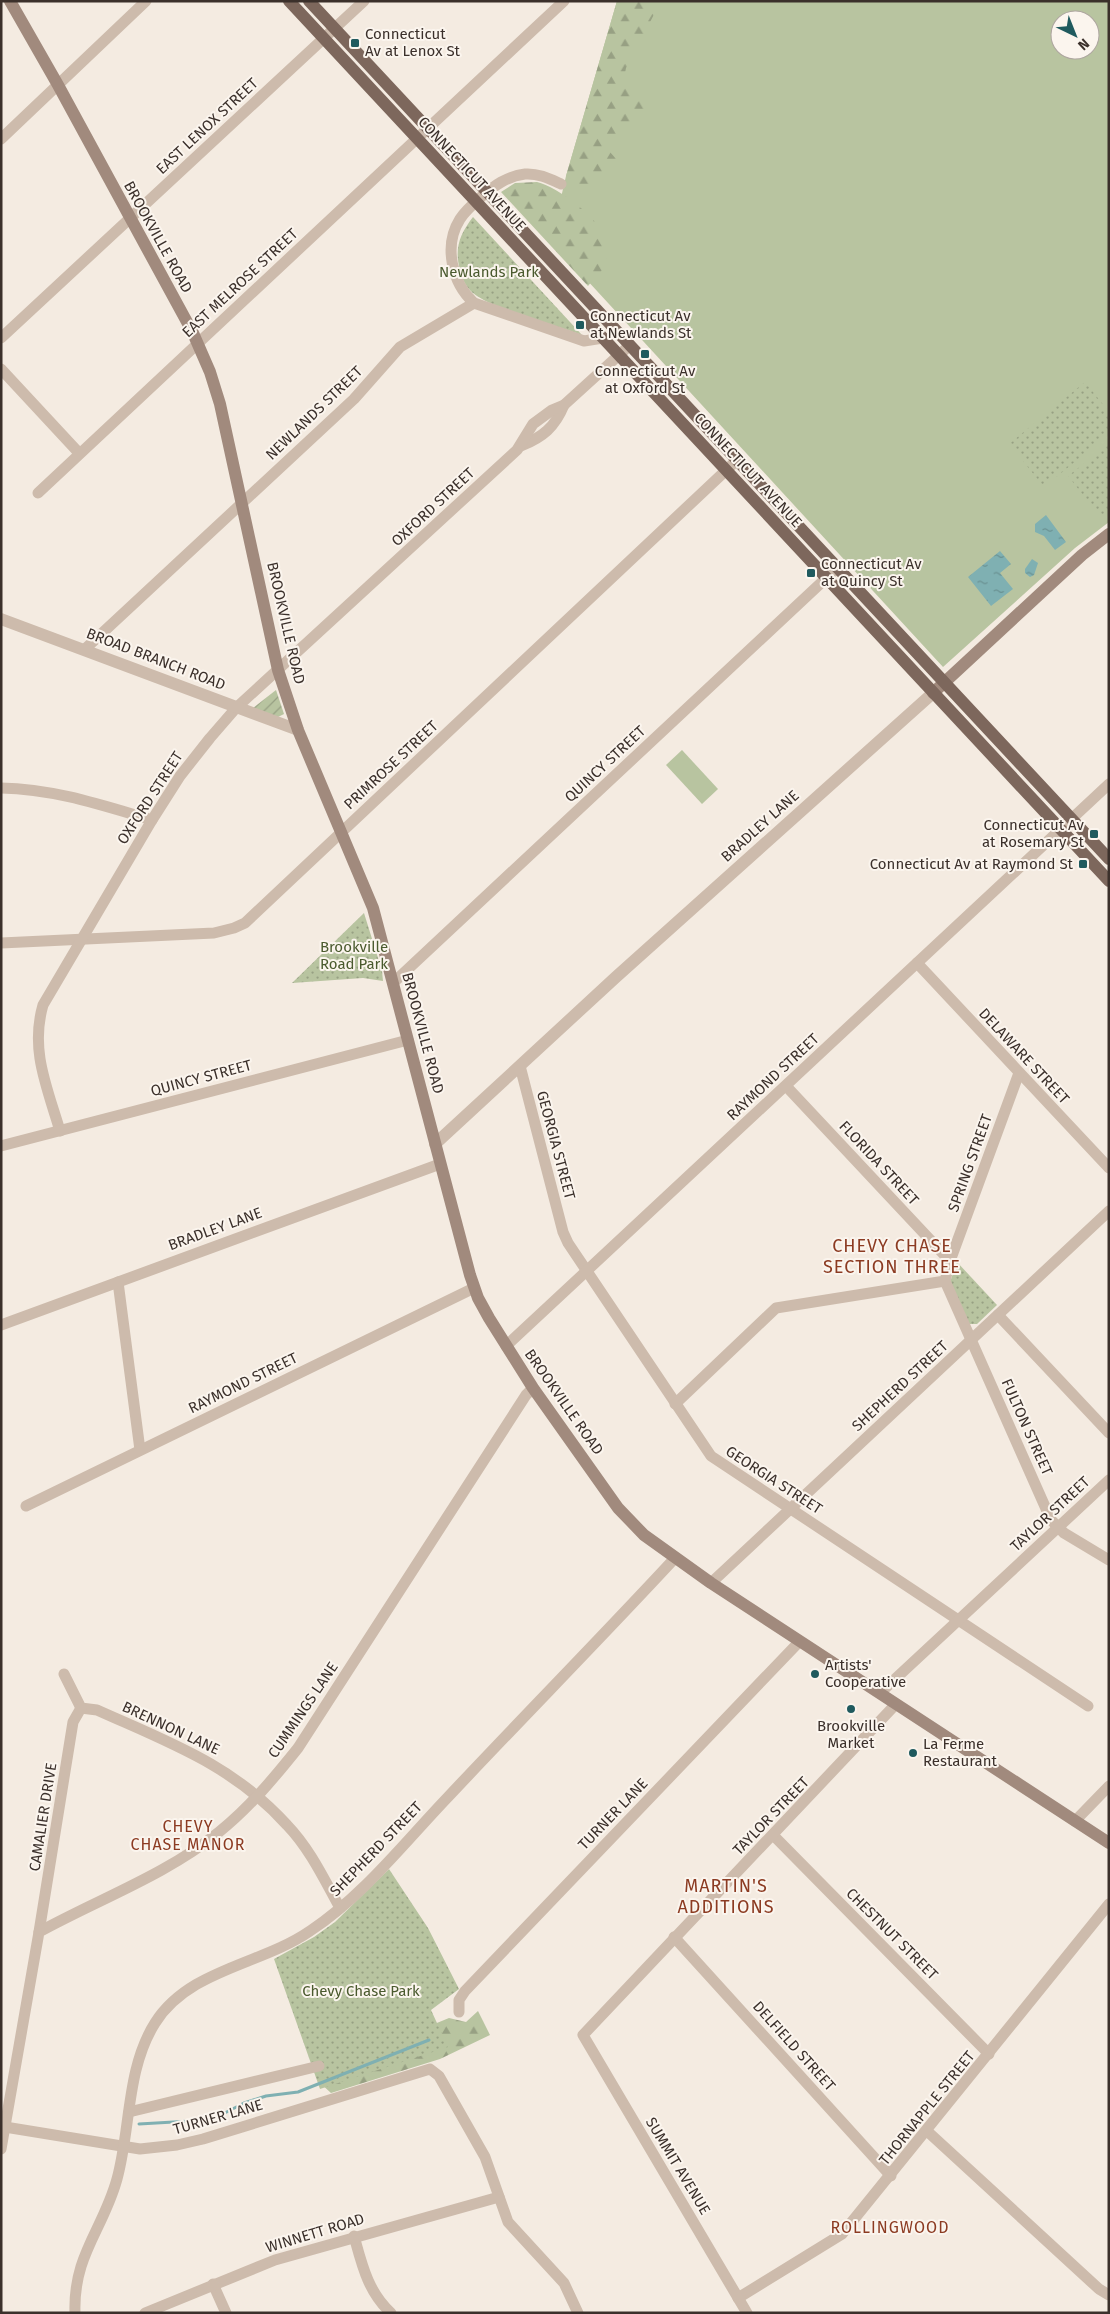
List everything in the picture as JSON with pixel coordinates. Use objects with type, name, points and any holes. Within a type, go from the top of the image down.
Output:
[{"type":"main road","name":"BROOKVILLE ROAD","points":[[10,1],[58,85],[197,344],[210,372],[220,404],[278,670],[298,730],[369,897],[474,1288],[489,1318],[533,1388],[618,1508],[644,1535],[799,1642],[1109,1843]]},
{"type":"main road","name":"CONNECTICUT AVENUE","points":[[289,1],[324,39],[421,134],[481,198],[603,338],[1109,881]]},
{"type":"main road","name":"CONNECTICUT AVENUE","points":[[309,1],[335,28],[421,134]]},
{"type":"main road","name":"CONNECTICUT AVENUE","points":[[481,198],[630,345],[1109,859]]},
{"type":"main road","name":"BRADLEY LANE","points":[[933,693],[1082,555],[1109,534]]},
{"type":"street","points":[[1,139],[146,1]]},
{"type":"street","name":"EAST LENOX STREET","points":[[1,338],[364,1]]},
{"type":"street","name":"EAST MELROSE STREET","points":[[38,493],[564,1]]},
{"type":"street","points":[[561,184],[543,176],[526,174],[506,179],[481,198],[459,220],[451,248],[458,282],[474,303],[584,341],[603,338]]},
{"type":"street","name":"NEWLANDS STREET","points":[[85,649],[354,398],[400,347],[474,303]]},
{"type":"street","name":"OXFORD STREET","points":[[60,1130],[38,1054],[37,1029],[43,1005],[152,820],[190,762],[236,708],[521,446],[544,435],[553,427],[564,405],[630,345]]},
{"type":"street","points":[[1,369],[80,453]]},
{"type":"street","name":"PRIMROSE STREET","points":[[1,943],[214,932],[234,928],[255,916],[342,831],[737,460]]},
{"type":"street","name":"QUINCY STREET","points":[[393,982],[837,568]]},
{"type":"street","name":"BROAD BRANCH ROAD","points":[[1,619],[298,730]]},
{"type":"street","name":"BRADLEY LANE","points":[[435,1144],[933,693]]},
{"type":"street","points":[[1061,830],[1107,787]]},
{"type":"street","points":[[1,788],[38,790],[68,795],[152,820]]},
{"type":"street","name":"RAYMOND STREET","points":[[506,1346],[1061,830]]},
{"type":"street","name":"DELAWARE STREET","points":[[917,964],[1109,1168]]},
{"type":"street","name":"QUINCY STREET","points":[[1,1146],[408,1040]]},
{"type":"street","name":"GEORGIA STREET","points":[[520,1066],[563,1232],[587,1272],[711,1456],[1088,1706]]},
{"type":"street","name":"SPRING STREET","points":[[945,1282],[950,1261],[1019,1073]]},
{"type":"street","name":"FLORIDA STREET","points":[[786,1086],[950,1261]]},
{"type":"street","name":"BRADLEY LANE","points":[[1,1325],[440,1164]]},
{"type":"street","name":"SHEPHERD STREET","points":[[710,1582],[1109,1211]]},
{"type":"street","points":[[118,1282],[140,1450]]},
{"type":"street","points":[[675,1404],[776,1308],[945,1282]]},
{"type":"street","name":"FULTON STREET","points":[[945,1282],[1052,1520],[1058,1527],[1109,1560]]},
{"type":"street","name":"RAYMOND STREET","points":[[26,1506],[474,1288]]},
{"type":"street","points":[[998,1315],[1109,1433]]},
{"type":"street","name":"CUMMINGS LANE","points":[[39,1932],[170,1865],[220,1832],[257,1796],[298,1748],[516,1410],[533,1388]]},
{"type":"street","name":"TAYLOR STREET","points":[[880,1693],[1109,1480]]},
{"type":"street","name":"SHEPHERD STREET","points":[[75,2313],[78,2272],[86,2249],[113,2195],[130,2112],[136,2070],[144,2046],[156,2022],[178,1997],[202,1980],[286,1946],[310,1931],[340,1908],[389,1859],[675,1558]]},
{"type":"street","name":"TURNER LANE","points":[[459,2012],[459,2000],[465,1991],[799,1642]]},
{"type":"street","points":[[64,1674],[81,1708]]},
{"type":"street","name":"TAYLOR STREET","points":[[583,2035],[896,1704]]},
{"type":"street","name":"BRENNON LANE","points":[[81,1708],[97,1710],[202,1757],[222,1769],[257,1796],[288,1825],[305,1848],[340,1908]]},
{"type":"street","name":"CAMALIER DRIVE","points":[[39,1932],[73,1722],[81,1708]]},
{"type":"street","points":[[1075,1821],[1109,1786]]},
{"type":"street","name":"CHESTNUT STREET","points":[[774,1835],[989,2054]]},
{"type":"street","name":"THORNAPPLE STREET","points":[[738,2298],[842,2234],[891,2176],[1109,1904]]},
{"type":"street","points":[[1,2149],[39,1932]]},
{"type":"street","name":"DELFIELD STREET","points":[[674,1937],[891,2176]]},
{"type":"street","name":"SUMMIT AVENUE","points":[[583,2035],[747,2313]]},
{"type":"street","name":"TURNER LANE","points":[[130,2112],[319,2066]]},
{"type":"street","name":"TURNER LANE","points":[[5,2127],[140,2149],[177,2145],[203,2139],[430,2069],[434,2071],[476,2138],[499,2197]]},
{"type":"street","points":[[927,2131],[1099,2289],[1109,2295]]},
{"type":"street","points":[[499,2197],[508,2222],[564,2283],[578,2313]]},
{"type":"street","name":"WINNETT ROAD","points":[[145,2313],[275,2260],[354,2236],[499,2197]]},
{"type":"street","points":[[354,2236],[366,2279],[376,2296],[391,2313]]},
{"type":"street","points":[[213,2284],[226,2313]]},
{"type":"green space","points":[[617,1],[1109,1],[1109,522],[1075,548],[943,667],[551,241],[566,176]]},
{"type":"green space","points":[[617,1],[661,1],[626,68],[623,83],[635,96],[654,107],[608,150],[621,164],[586,197],[566,176]]},
{"type":"green space","points":[[537,182],[556,190],[577,204],[595,222],[606,239],[607,260],[601,272],[588,286],[501,192],[515,183]]},
{"type":"green space","name":"Newlands Park","points":[[473,217],[582,335],[509,311],[471,291],[462,277],[458,262],[458,248],[462,235]]},
{"type":"green space","points":[[1085,382],[1109,412],[1109,434],[1044,487],[1009,444]]},
{"type":"green space","points":[[1109,444],[1109,514],[1102,519],[1068,476]]},
{"type":"green space","points":[[276,690],[284,714],[276,718],[253,708]]},
{"type":"green space","points":[[682,750],[718,789],[702,804],[666,765]]},
{"type":"green space","name":"Brookville Road Park","points":[[364,913],[382,971],[383,981],[363,978],[292,983]]},
{"type":"green space","points":[[957,1262],[997,1305],[977,1324],[968,1324],[950,1282]]},
{"type":"green space","name":"Chevy Chase Park","points":[[389,1869],[428,1928],[459,1989],[431,2010],[448,2047],[320,2089],[274,1959],[314,1937],[335,1922]]},
{"type":"green space","points":[[478,2011],[490,2035],[440,2059],[331,2093],[319,2082],[337,2064],[449,2018],[466,2022]]},
{"type":"water","points":[[1046,515],[1066,542],[1055,550],[1044,536],[1035,532],[1035,524]]},
{"type":"water","points":[[1000,551],[1011,564],[1000,573],[1013,589],[991,606],[968,577]]},
{"type":"water","points":[[1032,559],[1038,563],[1034,575],[1030,577],[1025,573],[1025,569]]},
{"type":"waterway","points":[[139,2124],[191,2121],[219,2116],[244,2103],[266,2096],[298,2092],[429,2040]]},
{"type":"place","name":"Connecticut Av at Lenox St","points":[[355,43]]},
{"type":"place","name":"Connecticut Av at Newlands St","points":[[580,325]]},
{"type":"place","name":"Connecticut Av at Oxford St","points":[[645,354]]},
{"type":"place","name":"Connecticut Av at Quincy St","points":[[811,573]]},
{"type":"place","name":"Connecticut Av at Rosemary St","points":[[1094,834]]},
{"type":"place","name":"Connecticut Av at Raymond St","points":[[1083,864]]},
{"type":"place","name":"Artists' Cooperative","points":[[815,1674]]},
{"type":"place","name":"Brookville Market","points":[[851,1709]]},
{"type":"place","name":"La Ferme Restaurant","points":[[913,1753]]},
{"type":"district","name":"CHEVY CHASE SECTION THREE","points":[[892,1256]]},
{"type":"district","name":"CHEVY CHASE MANOR","points":[[188,1835]]},
{"type":"district","name":"MARTIN'S ADDITIONS","points":[[726,1896]]},
{"type":"district","name":"ROLLINGWOOD","points":[[890,2227]]}]
